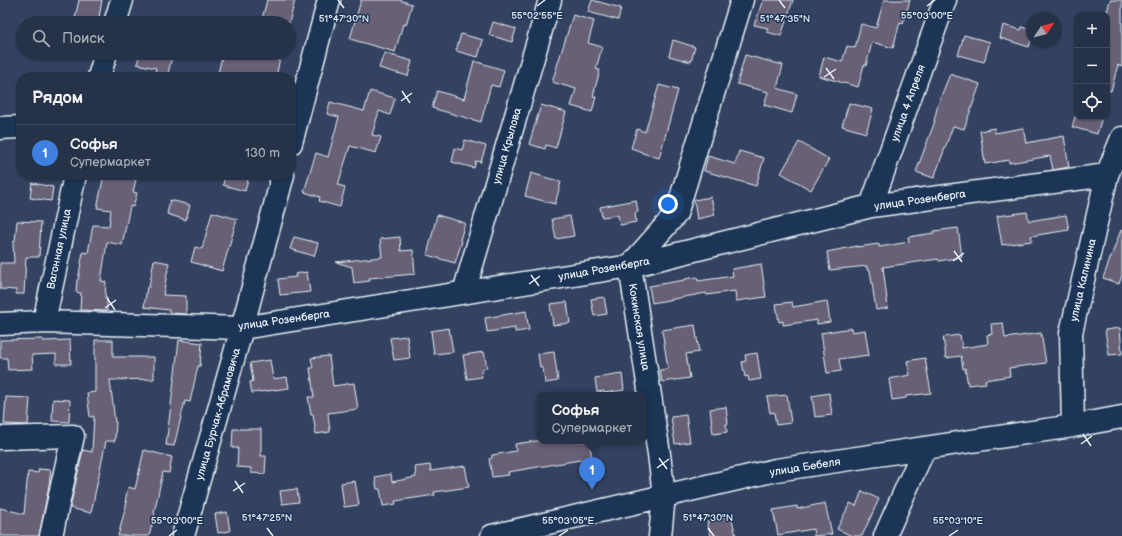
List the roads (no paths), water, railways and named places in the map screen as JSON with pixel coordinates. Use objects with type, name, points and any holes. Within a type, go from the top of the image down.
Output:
[{"type":"street","points":[[117,16],[122,0]]},
{"type":"street","points":[[296,124],[329,0]]},
{"type":"street","name":"улица Крылова","points":[[464,292],[550,0]]},
{"type":"street","points":[[630,266],[676,214],[742,0]]},
{"type":"street","name":"улица 4 Апреля","points":[[871,206],[945,0]]},
{"type":"street","points":[[100,72],[104,60]]},
{"type":"street","points":[[0,128],[16,127]]},
{"type":"street","name":"улица Калинина","points":[[1073,426],[1070,333],[1107,175],[1122,138]]},
{"type":"street","name":"улица Розенберга","points":[[0,324],[44,322],[242,328],[630,266],[871,206],[1107,175]]},
{"type":"street","name":"Вагонная улица","points":[[44,322],[74,180]]},
{"type":"street","name":"улица Бурчак-Абрамовича","points":[[183,536],[242,328],[281,180]]},
{"type":"street","name":"Кокинская улица","points":[[630,266],[664,496],[660,536]]},
{"type":"street","name":"улица Бебеля","points":[[492,536],[776,470],[1073,426],[1122,417]]},
{"type":"street","points":[[0,438],[73,436],[51,536]]},
{"type":"street","points":[[886,536],[924,448]]},
{"type":"place","name":"Софья","points":[[592,490]]}]
